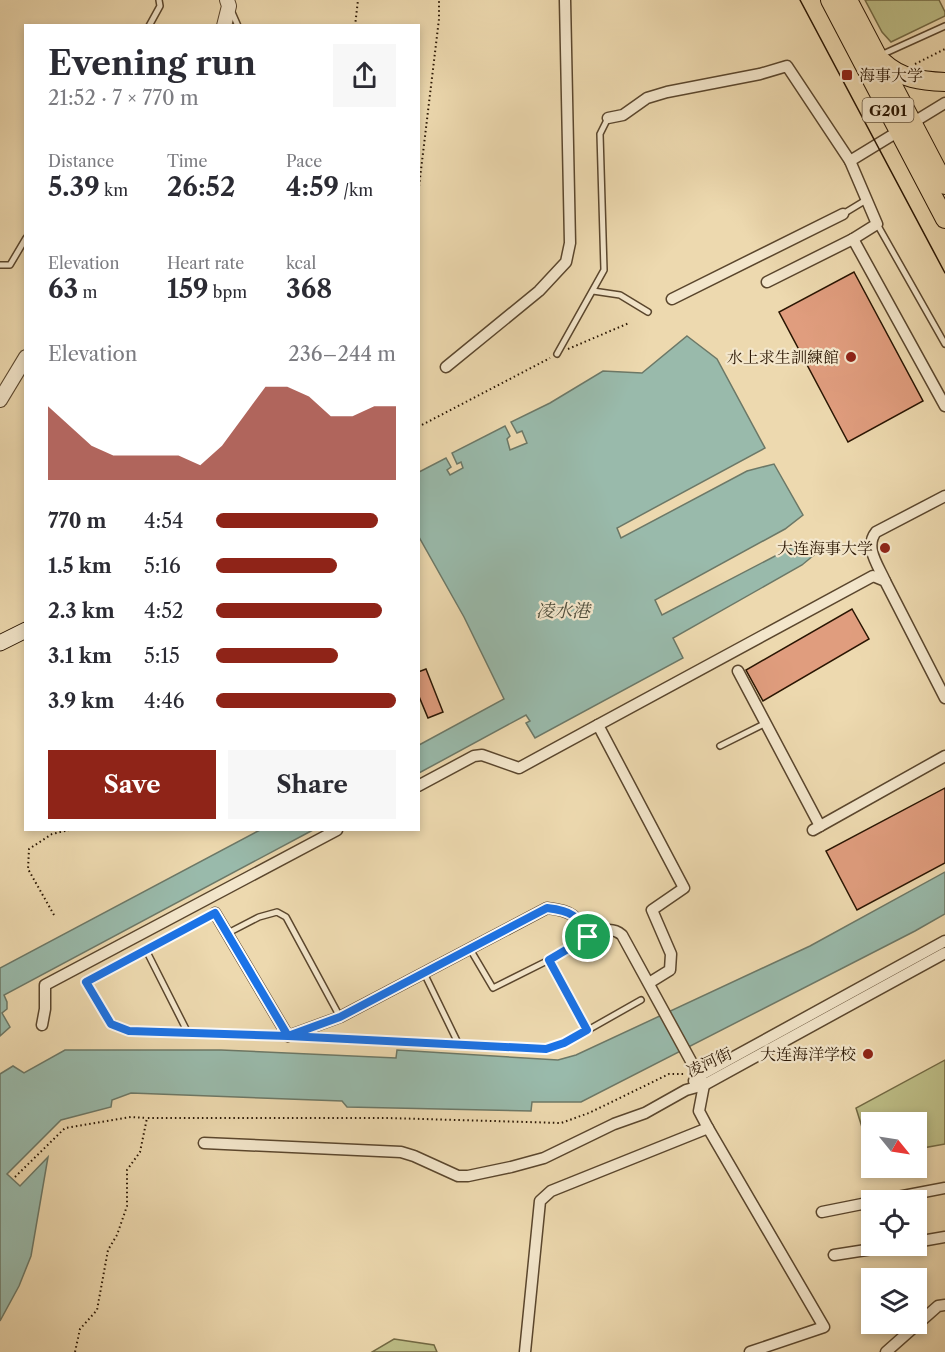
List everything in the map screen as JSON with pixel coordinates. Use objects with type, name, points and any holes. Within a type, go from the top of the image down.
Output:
[{"type":"highway","name":"G201","points":[[830,0],[905,126],[945,185]]},
{"type":"highway","name":"G201","points":[[848,0],[878,57],[945,219]]},
{"type":"highway","points":[[878,57],[891,70],[904,76],[921,81],[945,82]]},
{"type":"main road","points":[[0,643],[24,631]]},
{"type":"street","points":[[446,367],[539,291],[566,262],[570,243],[565,0]]},
{"type":"street","points":[[225,24],[228,3]]},
{"type":"street","points":[[608,118],[623,115],[647,98],[657,95],[760,74],[787,66],[849,161],[877,224],[853,239],[767,282]]},
{"type":"street","points":[[849,161],[945,103]]},
{"type":"street","points":[[672,300],[843,214]]},
{"type":"street","points":[[853,239],[945,406]]},
{"type":"street","points":[[0,400],[24,360]]},
{"type":"street","points":[[945,496],[876,532],[871,539],[870,546],[885,581],[945,698]]},
{"type":"street","points":[[420,785],[474,756],[482,755],[519,768],[873,576],[885,581]]},
{"type":"street","points":[[738,671],[817,828],[945,756]]},
{"type":"street","points":[[598,725],[684,888],[652,910],[671,954],[670,970],[649,983]]},
{"type":"street","points":[[42,1025],[45,985],[335,831]]},
{"type":"street","points":[[215,913],[288,1036],[340,1017],[547,908],[566,910],[579,921],[588,937],[603,930],[616,930],[622,935],[691,1061],[697,1078],[699,1111],[824,1328],[750,1352]]},
{"type":"street","name":"凌河街","points":[[204,1143],[401,1152],[458,1176],[468,1176],[544,1158],[614,1124],[645,1113],[686,1090],[697,1078],[945,941]]},
{"type":"street","name":"凌河街","points":[[697,1078],[945,953]]},
{"type":"street","points":[[525,1352],[540,1201],[552,1191],[708,1128]]},
{"type":"street","points":[[927,1191],[945,1188]]},
{"type":"street","points":[[822,1212],[861,1204]]},
{"type":"street","points":[[927,1240],[945,1237]]},
{"type":"street","points":[[834,1255],[861,1251]]},
{"type":"street","points":[[886,1352],[938,1306],[945,1305]]},
{"type":"lane","points":[[150,24],[160,6],[159,0]]},
{"type":"lane","points":[[228,3],[237,24]]},
{"type":"lane","points":[[878,57],[945,26]]},
{"type":"lane","points":[[557,354],[604,270],[600,134],[608,118]]},
{"type":"lane","points":[[843,214],[867,199]]},
{"type":"lane","points":[[877,224],[945,344]]},
{"type":"lane","points":[[0,265],[10,265],[24,241]]},
{"type":"lane","points":[[593,291],[621,295],[648,312]]},
{"type":"lane","points":[[720,746],[766,723]]},
{"type":"lane","points":[[227,933],[259,917],[277,912],[286,917],[340,1017]]},
{"type":"lane","points":[[215,913],[86,982],[111,1024],[129,1031],[288,1036],[546,1049],[564,1043],[640,1000]]},
{"type":"lane","points":[[470,949],[493,988],[549,960],[588,937]]},
{"type":"lane","points":[[146,950],[188,1033]]},
{"type":"lane","points":[[549,960],[587,1030]]},
{"type":"lane","points":[[424,973],[459,1045]]},
{"type":"path","points":[[355,24],[358,0]]},
{"type":"path","points":[[420,178],[439,19],[439,0]]},
{"type":"path","points":[[914,64],[945,49]]},
{"type":"path","points":[[420,426],[557,354],[629,323]]},
{"type":"path","points":[[54,915],[28,869],[29,849],[52,834],[65,831]]},
{"type":"path","points":[[15,1176],[65,1128],[131,1117],[376,1118],[561,1123],[589,1113],[669,1074],[697,1078]]},
{"type":"path","points":[[75,1352],[80,1329],[97,1310],[108,1250],[117,1235],[127,1206],[127,1170],[140,1152],[147,1118]]},
{"type":"green space","points":[[865,0],[939,0],[945,16],[891,42],[882,32]]},
{"type":"green space","points":[[945,1060],[945,1144],[927,1147],[927,1112],[861,1112],[861,1124],[856,1108]]},
{"type":"green space","points":[[394,1339],[434,1345],[437,1352],[372,1352]]},
{"type":"water","name":"凌水港","points":[[687,336],[717,359],[765,448],[617,528],[621,538],[747,471],[774,464],[803,515],[785,529],[655,600],[662,615],[798,544],[817,540],[820,550],[802,565],[673,638],[683,658],[535,738],[526,723],[530,721],[526,715],[420,772],[420,744],[504,699],[464,617],[420,539],[420,471],[446,458],[451,467],[447,470],[450,475],[463,468],[461,462],[457,464],[452,453],[505,426],[510,436],[507,439],[510,450],[527,443],[522,431],[517,433],[511,422],[550,403],[603,371],[642,373]]},
{"type":"water","points":[[258,831],[311,831],[4,995],[7,1009],[2,1013],[10,1027],[0,1036],[0,968]]},
{"type":"water","points":[[945,872],[945,914],[581,1102],[532,1102],[531,1111],[347,1107],[342,1101],[131,1093],[112,1100],[111,1107],[61,1120],[7,1174],[20,1186],[48,1157],[31,1256],[19,1286],[0,1321],[0,1074],[13,1066],[24,1073],[65,1050],[221,1050],[396,1058],[397,1050],[558,1060],[576,1055],[810,946]]},
{"type":"building","name":"水上求生訓練館","points":[[854,272],[923,401],[848,442],[779,312]]},
{"type":"building","points":[[852,609],[869,639],[763,701],[746,670]]},
{"type":"building","points":[[426,669],[443,712],[428,718],[420,699],[420,671]]},
{"type":"building","points":[[945,788],[945,863],[857,910],[826,851]]},
{"type":"tram line","points":[[800,0],[945,273]]},
{"type":"place","name":"海事大学","points":[[847,75]]},
{"type":"place","name":"水上求生訓練館","points":[[851,357]]},
{"type":"place","name":"大连海事大学","points":[[885,548]]},
{"type":"place","name":"大连海洋学校","points":[[868,1054]]},
{"type":"route","points":[[588,937],[549,960],[587,1030],[564,1043],[546,1049],[288,1036],[129,1031],[111,1024],[86,982],[215,913],[288,1036],[340,1017],[547,908],[566,910],[579,921],[588,937]]}]
